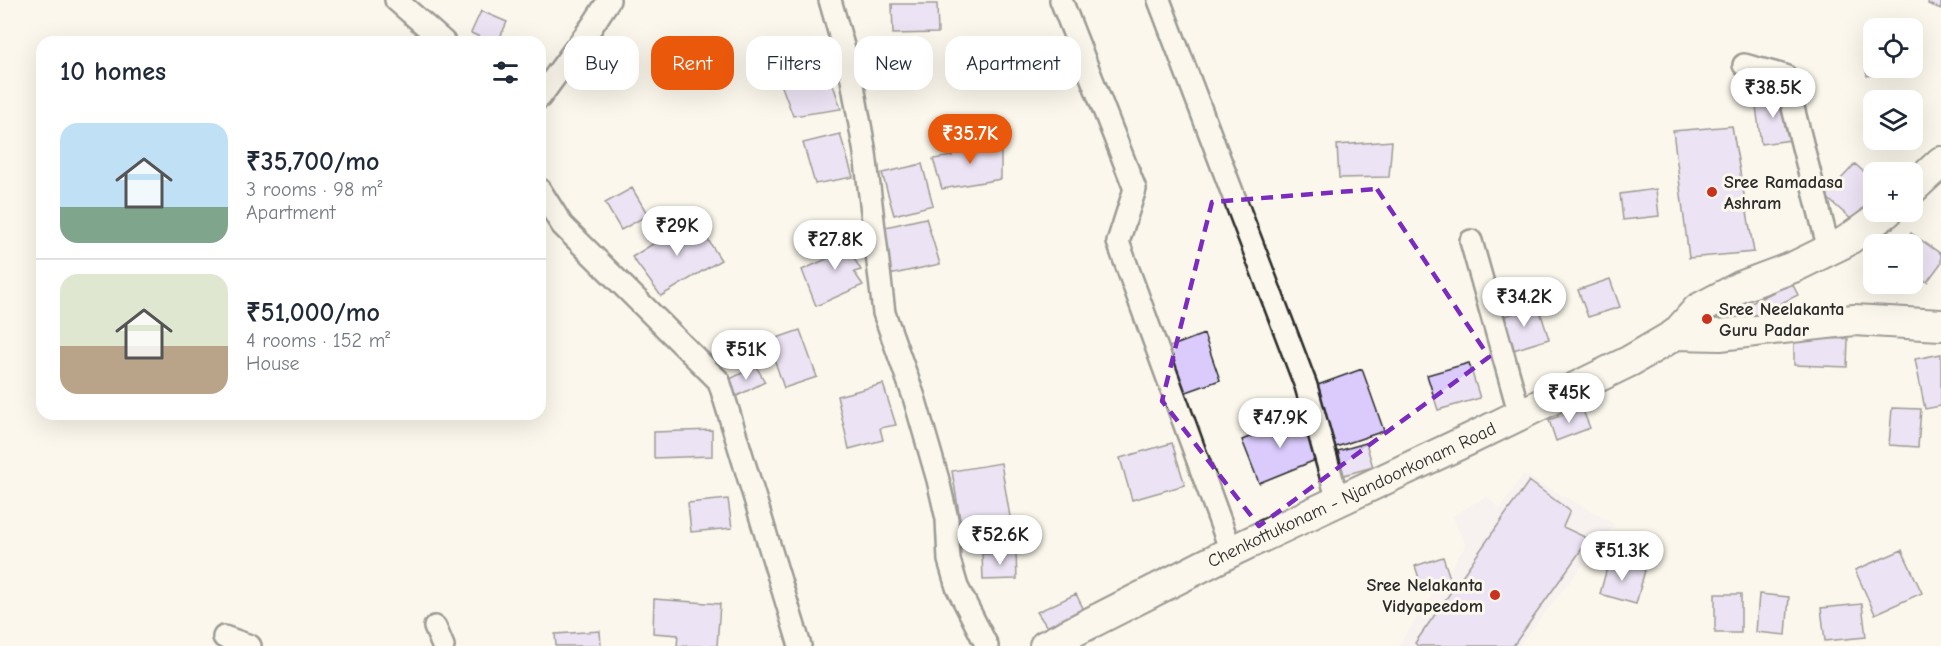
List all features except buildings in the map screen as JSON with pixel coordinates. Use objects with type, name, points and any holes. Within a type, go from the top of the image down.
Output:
[{"type":"main road","points":[[1923,179],[1941,162]]},
{"type":"main road","points":[[1676,334],[1698,309],[1740,287],[1796,266],[1829,250],[1845,242],[1873,222]]},
{"type":"main road","points":[[1676,334],[1720,335],[1854,320],[1941,325]]},
{"type":"main road","name":"Chenkottukonam - Njandoorkonam Road","points":[[1045,646],[1231,551],[1630,361],[1676,334]]},
{"type":"street","points":[[396,0],[437,36]]},
{"type":"street","points":[[546,89],[609,0]]},
{"type":"street","points":[[830,0],[851,74],[865,153],[884,313],[914,397],[938,480],[947,519],[949,560],[957,587],[987,646]]},
{"type":"street","points":[[1061,0],[1135,189],[1118,243],[1231,551]]},
{"type":"street","points":[[1159,0],[1306,386],[1338,501]]},
{"type":"street","points":[[1744,65],[1785,76],[1829,250]]},
{"type":"street","points":[[546,200],[562,225],[719,381],[800,646]]},
{"type":"street","points":[[1471,241],[1520,415]]},
{"type":"street","points":[[224,637],[250,646]]},
{"type":"highlighted area","points":[[1377,189],[1489,357],[1259,526],[1162,401],[1212,202]]},
{"type":"shaded area","name":"Sree Nelakanta Vidyapeedom","points":[[1523,474],[1615,524],[1519,646],[1398,646],[1466,545],[1452,516],[1487,496],[1500,509]]},
{"type":"place","name":"Sree Ramadasa Ashram","points":[[1712,192]]},
{"type":"place","name":"Sree Neelakanta Guru Padar","points":[[1707,319]]},
{"type":"place","name":"Sree Nelakanta Vidyapeedom","points":[[1495,595]]}]
